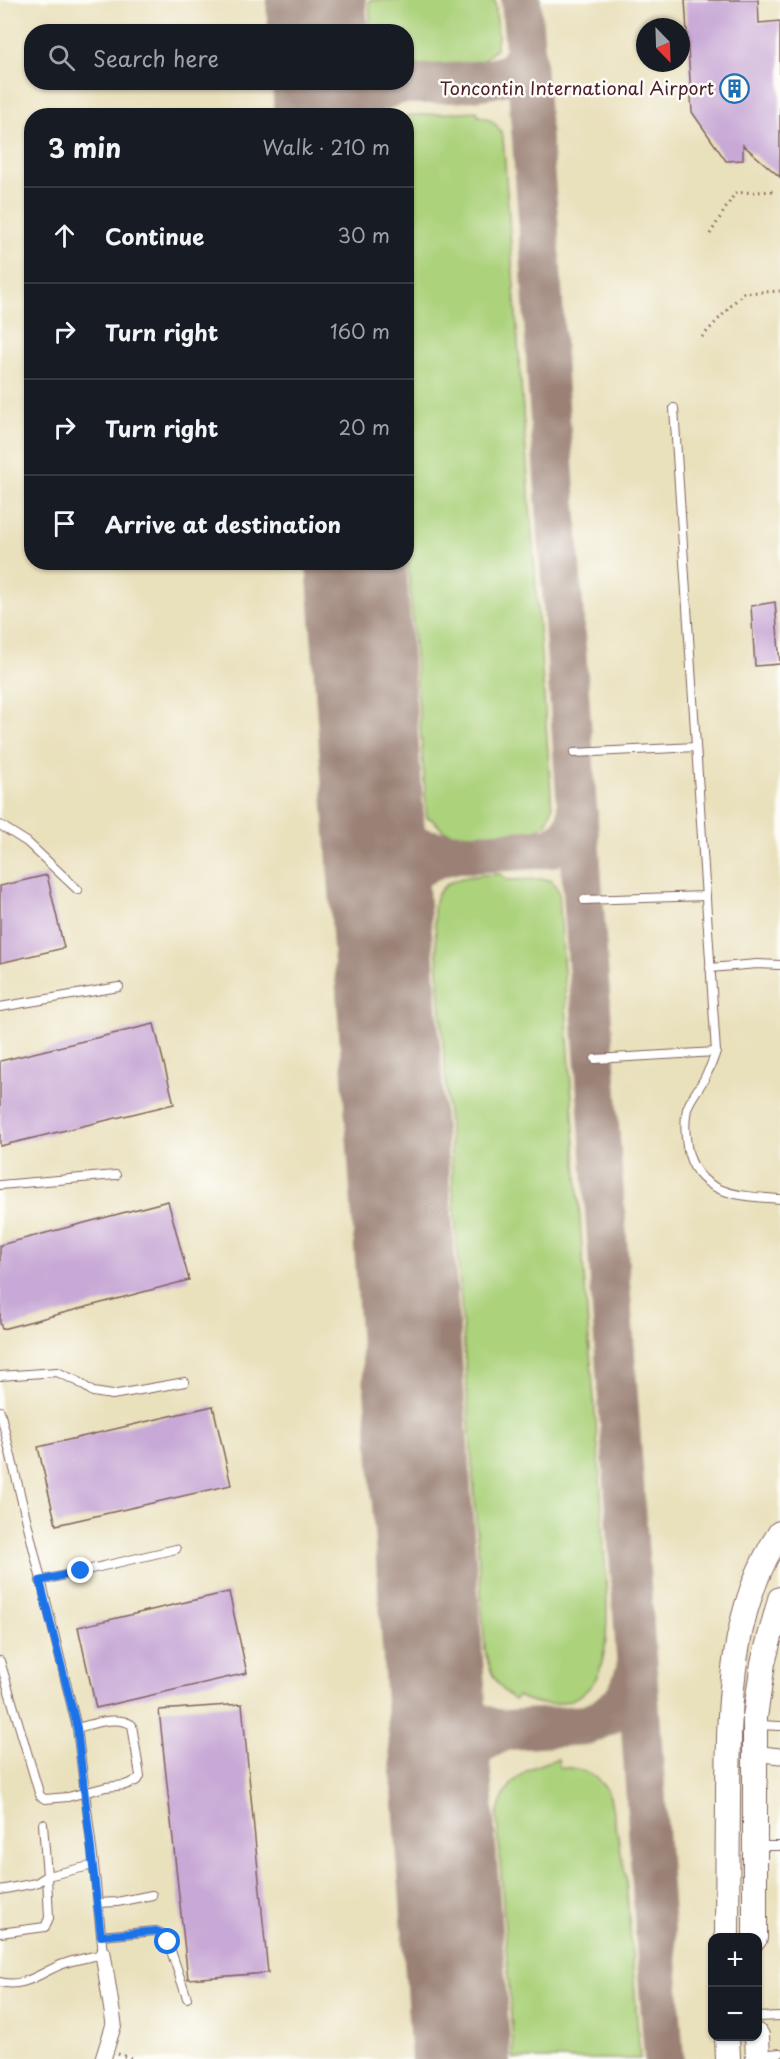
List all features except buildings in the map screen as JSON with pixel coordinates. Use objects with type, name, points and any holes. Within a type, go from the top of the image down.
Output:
[{"type":"main road","points":[[727,1933],[728,1726],[734,1662],[750,1592],[769,1550],[780,1533]]},
{"type":"main road","points":[[755,1933],[754,1724],[780,1599]]},
{"type":"main road","points":[[727,2041],[728,2059]]},
{"type":"street","points":[[753,1753],[780,1756]]},
{"type":"street","points":[[103,1954],[114,2024],[103,2059]]},
{"type":"lane","points":[[674,408],[716,1052],[707,1074],[688,1107],[684,1129],[688,1156],[697,1174],[709,1185],[736,1195],[780,1199]]},
{"type":"lane","points":[[574,753],[696,747]]},
{"type":"lane","points":[[0,825],[27,842],[78,890]]},
{"type":"lane","points":[[584,900],[706,896]]},
{"type":"lane","points":[[710,968],[757,964],[780,965]]},
{"type":"lane","points":[[0,1007],[119,987]]},
{"type":"lane","points":[[595,1059],[716,1052]]},
{"type":"lane","points":[[0,1185],[116,1175]]},
{"type":"lane","points":[[0,1377],[57,1372],[77,1381],[93,1392],[112,1395],[185,1382]]},
{"type":"lane","points":[[0,1411],[77,1728],[103,1954],[64,1963],[25,1983],[0,1982]]},
{"type":"lane","points":[[40,1581],[176,1549]]},
{"type":"lane","points":[[0,1661],[40,1796],[45,1799],[68,1797],[138,1780],[140,1776],[132,1725],[127,1721],[98,1722],[77,1728]]},
{"type":"lane","points":[[754,1724],[780,1726]]},
{"type":"lane","points":[[0,1933],[45,1927],[49,1918],[43,1824]]},
{"type":"lane","points":[[754,1846],[780,1846]]},
{"type":"lane","points":[[0,1890],[94,1865]]},
{"type":"lane","points":[[98,1903],[152,1895]]},
{"type":"lane","points":[[101,1936],[156,1931],[163,1934],[168,1942],[187,1998]]},
{"type":"lane","points":[[762,2017],[780,2016]]},
{"type":"path","points":[[710,234],[735,193],[775,191]]},
{"type":"path","points":[[702,337],[743,293],[780,291]]},
{"type":"path","points":[[117,2059],[118,2054],[134,2059]]},
{"type":"green space","points":[[369,0],[495,0],[498,37],[496,49],[484,60],[463,65],[464,70],[414,72],[414,24],[371,24]]},
{"type":"green space","points":[[477,111],[478,116],[491,120],[497,126],[503,138],[552,808],[547,822],[537,830],[527,833],[459,836],[443,830],[432,819],[427,818],[409,570],[414,570],[414,115]]},
{"type":"green space","points":[[501,874],[507,880],[545,879],[552,881],[559,892],[606,1576],[606,1641],[600,1669],[594,1681],[577,1697],[554,1704],[530,1701],[518,1696],[514,1700],[494,1678],[485,1650],[434,910],[436,898],[441,889],[449,883],[469,877]]},
{"type":"green space","points":[[558,1759],[559,1767],[583,1771],[596,1778],[610,1797],[626,1879],[640,2059],[514,2059],[497,1815],[505,1793],[518,1777],[536,1766]]},
{"type":"taxiway","points":[[521,0],[538,217],[548,390],[664,2059]]},
{"type":"taxiway","points":[[317,16],[321,24]]},
{"type":"taxiway","points":[[414,84],[468,81],[501,76],[511,72],[525,53]]},
{"type":"taxiway","points":[[356,108],[370,96],[382,90]]},
{"type":"taxiway","points":[[372,794],[394,833],[414,845],[431,850],[472,853],[550,848],[569,835],[578,815]]},
{"type":"taxiway","points":[[382,929],[393,900],[407,878],[428,862],[458,853]]},
{"type":"taxiway","points":[[434,1677],[449,1697],[477,1722],[491,1728],[508,1730],[587,1725],[606,1716],[620,1704],[629,1691],[636,1670]]},
{"type":"taxiway","points":[[443,1805],[458,1767],[465,1758],[482,1742],[508,1730]]},
{"type":"runway","points":[[316,0],[318,24]]},
{"type":"runway","points":[[322,90],[324,108]]},
{"type":"runway","points":[[357,570],[461,2059]]},
{"type":"place","name":"Toncontin International Airport","points":[[735,89]]},
{"type":"route","points":[[81,1571],[40,1581],[77,1728],[101,1936],[156,1931],[163,1934],[168,1942]]}]
